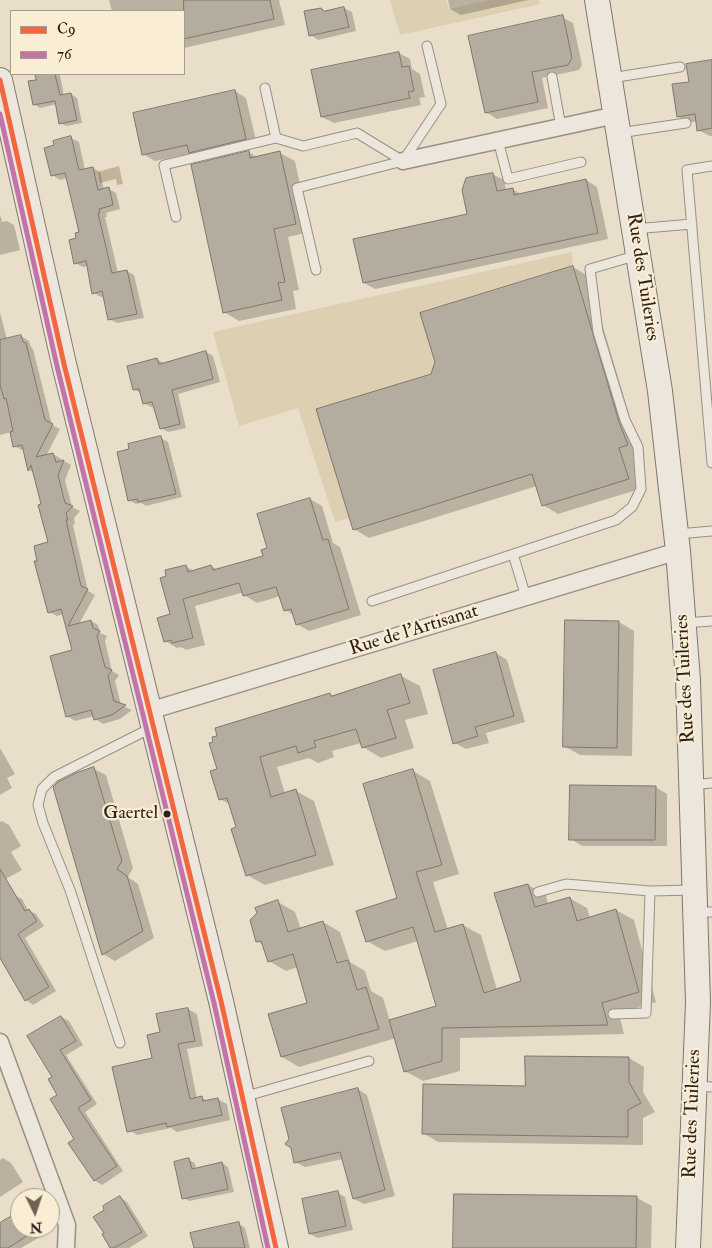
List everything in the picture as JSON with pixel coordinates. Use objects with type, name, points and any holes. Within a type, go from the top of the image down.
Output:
[{"type":"street","name":"Rue des Tuileries","points":[[597,0],[660,391],[677,542],[688,680],[701,784],[698,1002],[703,1086],[688,1248]]},
{"type":"street","points":[[0,80],[64,364],[221,1001],[276,1248]]},
{"type":"street","points":[[403,161],[561,127],[617,124]]},
{"type":"street","name":"Rue de l'Artisanat","points":[[151,719],[526,597],[677,542]]},
{"type":"street","points":[[0,1042],[67,1225],[66,1248]]},
{"type":"lane","points":[[316,270],[297,188],[403,161],[442,104],[427,46]]},
{"type":"lane","points":[[610,78],[680,67]]},
{"type":"lane","points":[[552,77],[561,127]]},
{"type":"lane","points":[[265,88],[276,138]]},
{"type":"lane","points":[[617,124],[686,124]]},
{"type":"lane","points":[[176,216],[164,165],[276,138],[303,146],[357,133],[403,161]]},
{"type":"lane","points":[[498,140],[508,178],[581,162]]},
{"type":"lane","points":[[712,166],[687,170],[712,463]]},
{"type":"lane","points":[[634,230],[692,224]]},
{"type":"lane","points":[[372,600],[616,520],[632,507],[641,490],[638,447],[625,420],[598,332],[590,269],[638,255]]},
{"type":"lane","points":[[677,542],[712,531]]},
{"type":"lane","points":[[513,554],[526,597]]},
{"type":"lane","points":[[683,623],[712,620]]},
{"type":"lane","points":[[120,1043],[70,890],[43,823],[38,804],[42,790],[54,777],[151,719]]},
{"type":"lane","points":[[538,892],[566,884],[650,891],[700,904]]},
{"type":"lane","points":[[613,1014],[646,1013],[650,891]]},
{"type":"lane","points":[[242,1097],[369,1061]]},
{"type":"shaded area","points":[[390,0],[446,0],[449,9],[489,0],[539,0],[540,4],[400,35]]},
{"type":"shaded area","points":[[119,166],[123,184],[117,185],[116,179],[100,183],[98,172]]},
{"type":"shaded area","points":[[572,252],[573,266],[421,313],[438,371],[316,409],[349,518],[335,522],[298,408],[239,426],[213,332]]},
{"type":"building","points":[[184,0],[270,0],[274,19],[185,39]]},
{"type":"building","points":[[344,7],[349,27],[309,36],[304,11],[321,8],[324,11]]},
{"type":"building","points":[[563,15],[572,58],[568,65],[532,72],[538,102],[485,113],[468,36]]},
{"type":"building","points":[[399,52],[402,67],[409,66],[414,91],[408,92],[410,98],[321,117],[311,70]]},
{"type":"building","points":[[712,60],[712,128],[697,131],[695,114],[677,117],[672,84],[689,82],[686,64]]},
{"type":"building","points":[[35,75],[55,75],[60,95],[71,93],[77,120],[59,124],[55,101],[33,105],[28,81],[36,80]]},
{"type":"building","points":[[235,90],[246,139],[189,153],[187,145],[142,155],[133,113]]},
{"type":"building","points":[[71,136],[79,170],[93,167],[98,190],[109,187],[113,205],[99,209],[100,213],[98,213],[112,273],[127,270],[137,314],[108,320],[102,291],[92,294],[86,261],[74,264],[69,240],[76,238],[75,233],[79,232],[65,173],[51,176],[44,148],[54,145],[53,141]]},
{"type":"building","points":[[249,151],[250,158],[280,151],[296,224],[274,229],[285,282],[278,283],[282,300],[223,313],[191,165]]},
{"type":"building","points":[[493,173],[497,191],[513,188],[514,195],[586,179],[598,233],[363,283],[353,239],[467,214],[462,190],[466,178]]},
{"type":"building","points":[[573,266],[619,422],[628,445],[619,448],[629,479],[542,506],[532,474],[353,530],[316,409],[431,374],[435,362],[420,313]]},
{"type":"building","points":[[21,335],[23,342],[26,343],[45,420],[53,424],[36,457],[53,453],[56,462],[64,460],[58,475],[65,503],[73,506],[66,513],[68,520],[66,520],[81,586],[88,589],[68,626],[91,620],[93,628],[100,631],[97,636],[105,667],[112,670],[108,676],[114,701],[126,705],[112,715],[94,720],[91,710],[66,717],[50,656],[72,650],[61,609],[48,613],[34,561],[37,561],[34,546],[48,542],[38,505],[41,504],[31,465],[28,471],[22,445],[13,447],[10,432],[13,431],[6,398],[4,399],[0,384],[0,340]]},
{"type":"building","points":[[206,351],[213,379],[172,390],[180,424],[160,429],[152,402],[143,404],[139,389],[133,390],[127,366],[157,358],[159,364]]},
{"type":"building","points":[[161,436],[176,494],[138,502],[137,499],[128,501],[117,452],[129,449],[128,444]]},
{"type":"building","points":[[310,498],[323,540],[328,539],[349,609],[296,625],[291,609],[284,611],[276,587],[243,596],[239,583],[183,599],[193,638],[172,643],[171,640],[164,642],[157,618],[170,614],[160,578],[166,576],[165,570],[186,565],[188,572],[211,565],[213,570],[263,556],[261,550],[267,548],[257,514]]},
{"type":"building","points":[[565,620],[619,621],[617,748],[563,747]]},
{"type":"building","points":[[496,652],[514,716],[475,727],[478,736],[453,744],[433,670]]},
{"type":"building","points":[[401,674],[410,703],[387,710],[396,738],[362,748],[356,729],[314,741],[316,747],[298,753],[296,746],[260,757],[271,797],[296,789],[316,855],[246,876],[231,829],[236,827],[227,798],[219,800],[210,771],[217,769],[209,743],[213,742],[212,737],[217,736],[215,728],[330,693],[331,696]]},
{"type":"building","points":[[94,767],[122,861],[117,869],[127,876],[143,931],[102,955],[53,787],[58,782],[76,773]]},
{"type":"building","points":[[413,769],[442,865],[416,872],[435,932],[463,924],[484,993],[521,981],[494,893],[528,884],[535,907],[570,897],[577,921],[616,909],[639,992],[602,1003],[608,1025],[442,1028],[442,1061],[404,1072],[389,1020],[436,1006],[413,927],[366,942],[356,911],[397,898],[363,784]]},
{"type":"building","points":[[570,785],[656,786],[655,840],[569,840]]},
{"type":"building","points":[[0,869],[25,911],[29,909],[37,921],[18,934],[49,987],[25,1001],[0,958]]},
{"type":"building","points":[[278,900],[288,932],[323,921],[337,963],[348,960],[357,990],[366,987],[379,1029],[281,1057],[268,1014],[307,1003],[293,954],[268,962],[261,941],[256,942],[250,920],[257,913],[255,908]]},
{"type":"building","points":[[188,1008],[195,1041],[178,1044],[190,1099],[202,1096],[203,1101],[218,1098],[222,1115],[167,1127],[166,1123],[127,1132],[112,1067],[152,1058],[147,1035],[160,1032],[156,1014]]},
{"type":"building","points":[[61,1016],[76,1041],[60,1050],[91,1100],[78,1108],[117,1166],[94,1181],[68,1143],[74,1139],[50,1099],[57,1095],[48,1079],[52,1077],[27,1036]]},
{"type":"building","points":[[525,1056],[629,1057],[629,1082],[641,1103],[628,1110],[628,1137],[422,1134],[423,1084],[525,1086]]},
{"type":"building","points":[[358,1088],[385,1190],[353,1199],[340,1152],[294,1163],[291,1148],[285,1144],[289,1139],[281,1108]]},
{"type":"building","points":[[189,1158],[192,1169],[222,1162],[228,1189],[182,1199],[174,1162]]},
{"type":"building","points":[[338,1191],[346,1226],[309,1234],[302,1199]]},
{"type":"building","points":[[454,1194],[637,1196],[636,1248],[453,1248]]},
{"type":"building","points":[[120,1196],[142,1232],[114,1248],[110,1248],[102,1234],[104,1233],[93,1217],[104,1210],[103,1206]]},
{"type":"building","points":[[10,1217],[10,1238],[24,1238],[8,1248],[0,1248],[0,1223]]},
{"type":"building","points":[[239,1222],[245,1248],[194,1248],[190,1233]]},
{"type":"transit line","name":"C9","points":[[0,80],[64,364],[221,1001],[276,1248]]},
{"type":"transit line","name":"76","points":[[0,114],[57,366],[214,1003],[268,1248]]},
{"type":"place","name":"Gaertel","points":[[167,814]]}]
